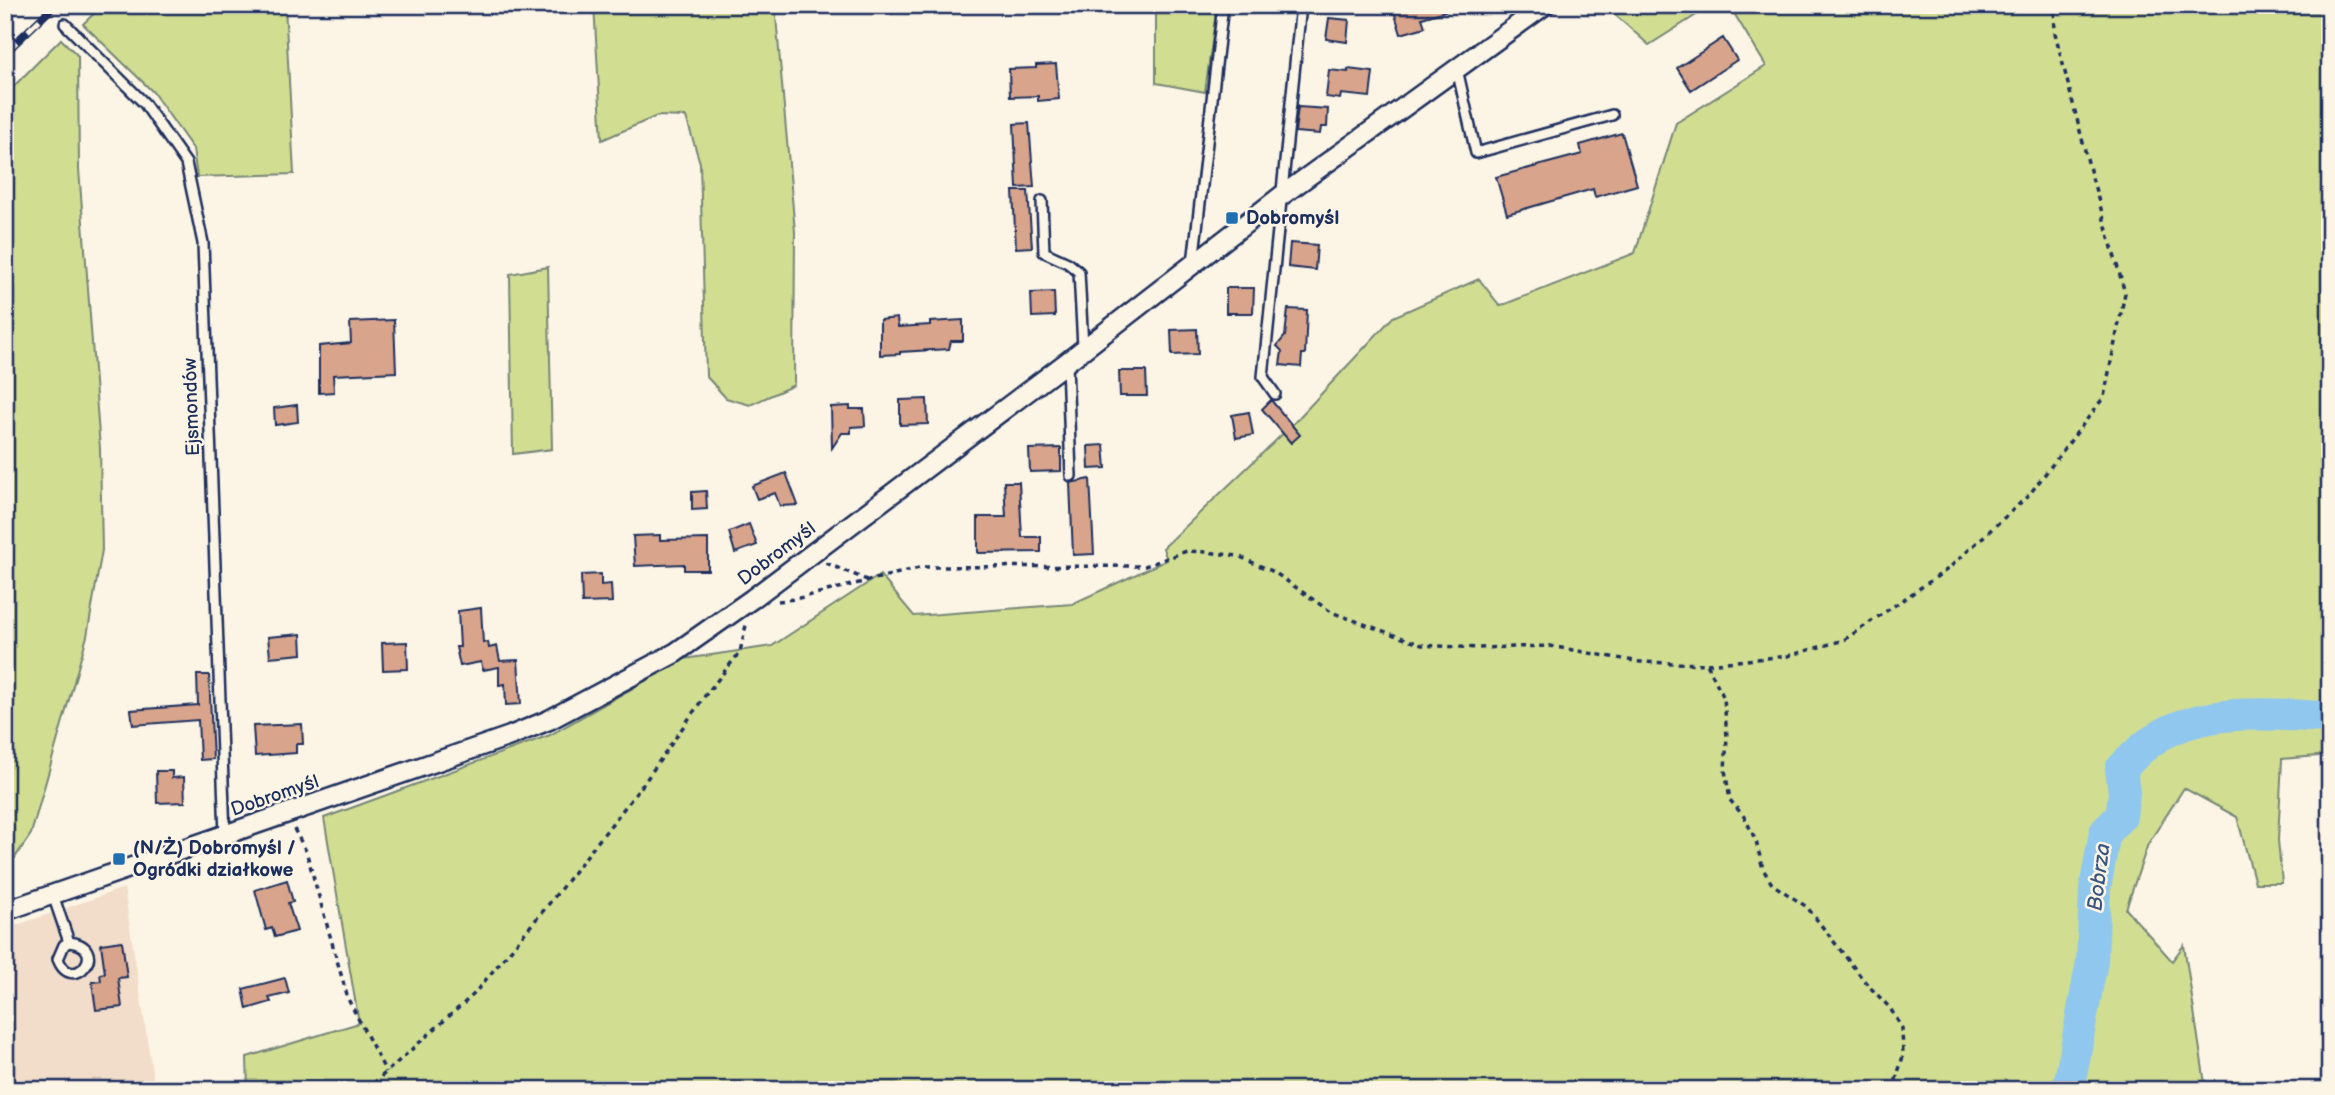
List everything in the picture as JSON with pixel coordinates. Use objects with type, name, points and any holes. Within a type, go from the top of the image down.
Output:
[{"type":"street","name":"Dobromyśl","points":[[5,911],[225,836],[549,720],[675,653],[814,553],[1281,196],[1545,5]]},
{"type":"lane","points":[[1193,265],[1223,5]]},
{"type":"lane","points":[[1275,394],[1263,377],[1301,5]]},
{"type":"lane","name":"Ejsmondów","points":[[65,24],[144,103],[186,163],[203,243],[225,836]]},
{"type":"lane","points":[[1457,67],[1476,153],[1612,115]]},
{"type":"lane","points":[[1042,201],[1044,252],[1068,263],[1079,272],[1084,349]]},
{"type":"lane","points":[[1067,362],[1071,476]]},
{"type":"lane","points":[[53,895],[69,942]]},
{"type":"path","points":[[366,1090],[473,995],[644,783],[704,697],[740,652],[752,599],[764,603],[795,598],[923,567],[1145,566],[1187,551],[1238,556],[1275,572],[1331,612],[1422,645],[1478,648],[1550,646],[1640,662],[1707,664],[1788,656],[1844,640],[1948,569],[2029,495],[2104,397],[2125,293],[2055,33],[2054,5]]},
{"type":"path","points":[[814,553],[831,566],[867,580]]},
{"type":"path","points":[[1707,664],[1724,698],[1727,737],[1725,770],[1730,800],[1745,818],[1756,841],[1763,869],[1772,884],[1807,907],[1866,983],[1890,1008],[1902,1028],[1903,1056],[1894,1090]]},
{"type":"path","points":[[287,814],[306,851],[348,999],[386,1072]]},
{"type":"shaded area","points":[[124,888],[155,1090],[9,1090],[5,1069],[5,929]]},
{"type":"green space","points":[[103,5],[285,5],[294,174],[197,177],[193,149],[152,91],[83,24]]},
{"type":"green space","points":[[594,5],[775,5],[795,232],[794,385],[750,405],[726,398],[706,376],[700,163],[686,117],[657,116],[602,140]]},
{"type":"green space","points":[[1156,5],[1217,5],[1205,92],[1156,83]]},
{"type":"green space","points":[[1604,5],[1712,5],[1649,45]]},
{"type":"green space","points":[[1729,5],[2330,5],[2330,755],[2282,759],[2278,840],[2282,883],[2255,883],[2237,817],[2184,788],[2148,844],[2126,909],[2172,961],[2184,945],[2206,1090],[248,1090],[247,1057],[359,1023],[324,818],[550,735],[684,659],[772,646],[880,575],[914,616],[1072,604],[1167,560],[1163,548],[1293,424],[1393,317],[1479,279],[1500,306],[1635,253],[1676,123],[1766,66]]},
{"type":"green space","points":[[61,39],[78,56],[79,169],[100,449],[102,550],[87,636],[31,834],[8,868],[5,866],[5,95]]},
{"type":"green space","points":[[548,267],[552,449],[513,454],[510,274]]},
{"type":"building","points":[[1404,5],[1452,5],[1452,9],[1422,18],[1425,27],[1401,34],[1393,8]]},
{"type":"building","points":[[1329,18],[1349,20],[1347,42],[1326,39]]},
{"type":"building","points":[[1723,38],[1737,60],[1691,90],[1677,68]]},
{"type":"building","points":[[1056,64],[1059,99],[1038,101],[1038,96],[1010,97],[1009,69]]},
{"type":"building","points":[[1348,69],[1373,72],[1370,97],[1341,94],[1340,99],[1326,97],[1329,70],[1348,72]]},
{"type":"building","points":[[1298,107],[1328,109],[1327,127],[1321,127],[1320,134],[1295,132]]},
{"type":"building","points":[[1029,123],[1034,187],[1017,188],[1014,124]]},
{"type":"building","points":[[1622,133],[1637,185],[1595,197],[1593,189],[1507,214],[1496,177],[1582,154],[1580,145]]},
{"type":"building","points":[[1013,191],[1028,191],[1032,247],[1016,248]]},
{"type":"building","points":[[1290,243],[1317,245],[1315,270],[1288,267]]},
{"type":"building","points":[[1226,288],[1254,288],[1253,313],[1226,313]]},
{"type":"building","points":[[1054,292],[1055,316],[1032,317],[1031,293]]},
{"type":"building","points":[[1288,309],[1307,310],[1305,354],[1302,354],[1301,367],[1280,365],[1282,351],[1277,346],[1285,336]]},
{"type":"building","points":[[897,318],[898,327],[963,320],[963,341],[951,341],[949,349],[880,355],[880,320]]},
{"type":"building","points":[[394,320],[396,372],[333,375],[334,392],[319,393],[319,346],[351,343],[350,322]]},
{"type":"building","points":[[1197,329],[1198,354],[1172,355],[1171,330]]},
{"type":"building","points":[[1119,371],[1146,371],[1147,396],[1120,396]]},
{"type":"building","points":[[927,399],[928,424],[900,425],[900,400]]},
{"type":"building","points":[[1271,400],[1300,435],[1291,443],[1262,409]]},
{"type":"building","points":[[297,405],[298,422],[275,425],[274,408]]},
{"type":"building","points":[[850,406],[850,409],[864,409],[865,426],[851,427],[851,433],[842,433],[832,448],[831,407]]},
{"type":"building","points":[[1249,412],[1253,435],[1236,438],[1232,415]]},
{"type":"building","points":[[1104,445],[1106,468],[1089,469],[1088,446]]},
{"type":"building","points":[[1061,448],[1061,471],[1030,472],[1029,449]]},
{"type":"building","points":[[786,473],[798,505],[780,506],[775,493],[757,499],[752,486]]},
{"type":"building","points":[[1090,479],[1094,554],[1073,555],[1070,483]]},
{"type":"building","points":[[1004,482],[1019,482],[1022,537],[1041,537],[1041,552],[978,553],[978,517],[1006,517]]},
{"type":"building","points":[[706,491],[707,509],[692,510],[692,492]]},
{"type":"building","points":[[749,524],[757,545],[735,553],[729,532]]},
{"type":"building","points":[[660,535],[660,540],[708,539],[708,570],[684,570],[684,564],[635,566],[633,536]]},
{"type":"building","points":[[601,574],[601,585],[611,584],[612,602],[582,603],[581,575]]},
{"type":"building","points":[[481,608],[483,643],[488,642],[489,648],[497,646],[500,661],[518,660],[521,704],[506,705],[505,684],[499,685],[499,667],[483,670],[481,662],[460,666],[456,647],[460,647],[458,611]]},
{"type":"building","points":[[301,634],[302,654],[270,657],[268,637]]},
{"type":"building","points":[[407,642],[408,669],[383,670],[382,643]]},
{"type":"building","points":[[197,675],[209,675],[213,759],[200,760],[198,720],[133,725],[131,710],[198,705]]},
{"type":"building","points":[[302,724],[303,744],[296,744],[296,753],[255,756],[253,726]]},
{"type":"building","points":[[156,771],[172,771],[172,778],[184,777],[185,802],[157,803]]},
{"type":"building","points":[[287,880],[293,902],[288,903],[297,931],[275,937],[272,928],[266,930],[255,890]]},
{"type":"building","points":[[122,941],[127,977],[118,978],[122,1007],[96,1010],[92,982],[101,981],[100,974],[105,973],[101,944]]},
{"type":"building","points":[[285,978],[289,993],[269,998],[271,1002],[247,1009],[243,989]]},
{"type":"waterway","name":"Bobrza","points":[[2066,1090],[2070,1081],[2092,961],[2095,889],[2105,832],[2121,816],[2124,793],[2121,769],[2149,743],[2190,723],[2236,715],[2330,717]]},
{"type":"railway","points":[[5,53],[55,5]]},
{"type":"place","name":"Dobromyśl","points":[[1232,218]]},
{"type":"place","name":"(N/Ż) Dobromyśl / Ogródki działkowe","points":[[119,859]]}]
